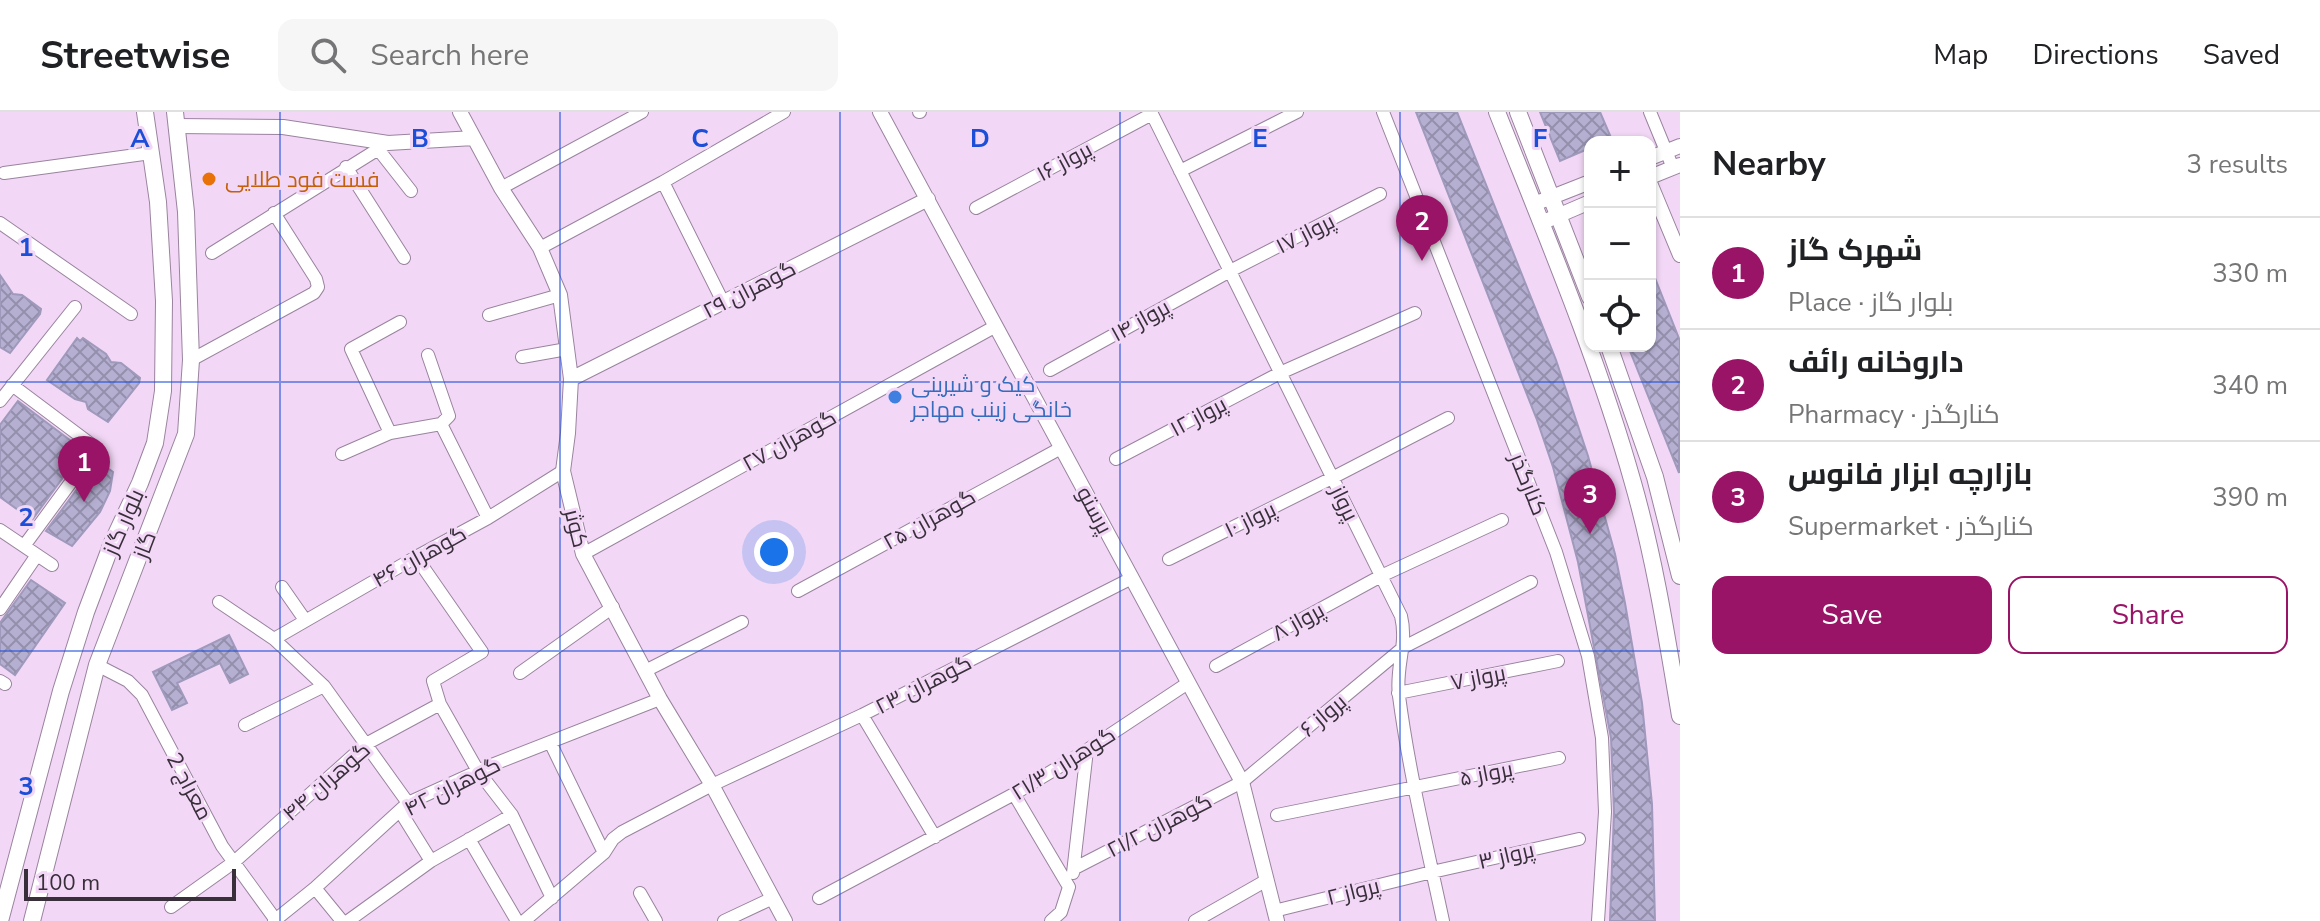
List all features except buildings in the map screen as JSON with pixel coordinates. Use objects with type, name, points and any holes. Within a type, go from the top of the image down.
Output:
[{"type":"main road","name":"بلوار گاز","points":[[0,921],[61,691],[86,612],[155,443],[163,391],[164,301],[158,202],[145,112]]},
{"type":"main road","points":[[1497,112],[1598,375],[1633,483],[1661,599],[1680,716]]},
{"type":"main road","points":[[1518,112],[1584,281]]},
{"type":"main road","name":"گاز","points":[[32,921],[97,665],[186,434],[191,360],[186,212],[175,119]]},
{"type":"main road","points":[[1611,352],[1655,477],[1680,576]]},
{"type":"street","name":"کوثر","points":[[460,112],[501,188],[540,248],[560,295],[571,379],[563,471],[583,554],[660,699],[712,785],[785,921]]},
{"type":"street","points":[[501,188],[642,112]]},
{"type":"street","points":[[540,248],[784,112]]},
{"type":"street","name":"پرستو","points":[[880,112],[1242,782],[1275,916]]},
{"type":"street","points":[[1180,171],[1297,112]]},
{"type":"street","name":"کنارگذر","points":[[1383,112],[1556,552],[1588,656],[1602,738],[1605,812],[1598,921]]},
{"type":"street","points":[[1650,112],[1673,149],[1677,166],[1656,175]]},
{"type":"street","name":"پرواز","points":[[1152,113],[1401,616],[1405,637],[1397,675],[1398,693],[1413,787],[1443,921]]},
{"type":"street","name":"پرواز ۱۶","points":[[976,208],[1152,113]]},
{"type":"street","points":[[175,119],[283,127],[383,146],[474,138]]},
{"type":"street","points":[[212,253],[383,146]]},
{"type":"street","points":[[383,146],[411,191]]},
{"type":"street","points":[[4,173],[151,153]]},
{"type":"street","points":[[346,167],[404,258]]},
{"type":"street","points":[[663,182],[723,302]]},
{"type":"street","points":[[1534,204],[1584,184]]},
{"type":"street","name":"پرواز ۱۷","points":[[1230,271],[1380,194]]},
{"type":"street","points":[[1656,197],[1680,255]]},
{"type":"street","name":"گوهران ۲۹","points":[[571,379],[928,199]]},
{"type":"street","points":[[1541,223],[1584,205]]},
{"type":"street","points":[[191,360],[314,293],[318,287],[274,213]]},
{"type":"street","points":[[0,223],[131,314]]},
{"type":"street","name":"پرواز ۱۴","points":[[1050,370],[1230,271]]},
{"type":"street","points":[[489,315],[560,295]]},
{"type":"street","points":[[0,401],[75,307]]},
{"type":"street","name":"پرواز ۱۲","points":[[1116,459],[1280,373],[1415,313]]},
{"type":"street","points":[[390,433],[351,349],[400,322]]},
{"type":"street","name":"گوهران ۲۷","points":[[583,554],[996,326]]},
{"type":"street","points":[[522,357],[567,349]]},
{"type":"street","points":[[342,454],[390,433],[441,424],[449,416],[428,355]]},
{"type":"street","points":[[12,385],[96,448],[24,546]]},
{"type":"street","name":"پرواز ۱۰","points":[[1169,559],[1448,418]]},
{"type":"street","points":[[441,424],[488,518]]},
{"type":"street","name":"گوهران ۲۵","points":[[798,591],[1061,448]]},
{"type":"street","name":"گوهران ۴۶","points":[[274,639],[488,518],[563,471]]},
{"type":"street","name":"پرواز ۸","points":[[1216,666],[1381,576],[1502,520]]},
{"type":"street","points":[[0,530],[52,565]]},
{"type":"street","points":[[0,609],[6,589],[37,555]]},
{"type":"street","points":[[416,557],[482,652],[433,681],[440,704],[478,771],[512,815],[552,898]]},
{"type":"street","name":"گوهران ۲۳","points":[[524,921],[604,853],[622,832],[1132,578]]},
{"type":"street","name":"پرواز ۶","points":[[1242,782],[1404,647],[1531,582]]},
{"type":"street","points":[[282,587],[305,620]]},
{"type":"street","points":[[219,602],[274,639],[324,686],[366,744],[404,807],[431,861]]},
{"type":"street","points":[[520,673],[613,607]]},
{"type":"street","points":[[645,671],[742,622]]},
{"type":"street","name":"پرواز ۷","points":[[1398,693],[1558,661]]},
{"type":"street","name":"معراج 2","points":[[97,665],[128,681],[142,695],[222,846],[274,920]]},
{"type":"street","name":"گوهران ۲۱/۳","points":[[819,898],[1014,794],[1188,683]]},
{"type":"street","points":[[245,725],[324,686]]},
{"type":"street","name":"گوهران ۴۲","points":[[274,920],[315,888],[404,807],[478,771],[660,699]]},
{"type":"street","name":"گوهران ۴۴","points":[[171,907],[234,862],[366,744],[440,704]]},
{"type":"street","points":[[862,715],[935,837]]},
{"type":"street","points":[[550,742],[604,853]]},
{"type":"street","points":[[1059,918],[1075,868],[1087,750]]},
{"type":"street","name":"پرواز ۵","points":[[1277,815],[1559,758]]},
{"type":"street","name":"گوهران ۲۱/۲","points":[[1075,868],[1242,782]]},
{"type":"street","points":[[1014,794],[1069,887]]},
{"type":"street","points":[[315,888],[345,921],[431,861],[512,815]]},
{"type":"street","points":[[469,839],[517,921]]},
{"type":"street","name":"پرواز ۳","points":[[1432,872],[1579,839]]},
{"type":"street","name":"پرواز ۲","points":[[1275,916],[1432,872]]},
{"type":"street","points":[[1195,921],[1267,880]]},
{"type":"street","points":[[640,893],[656,921]]},
{"type":"street","points":[[724,921],[773,898]]},
{"type":"place","name":"فست فود طلایی","points":[[209,179]]},
{"type":"place","name":"داروخانه رائف","points":[[1422,261]]},
{"type":"place","name":"کیک و شیرینی خانگی زینب مهاجر","points":[[895,397]]},
{"type":"place","name":"شهرک گاز","points":[[84,502]]},
{"type":"place","name":"بازارچه ابزار فانوس","points":[[1590,534]]}]
